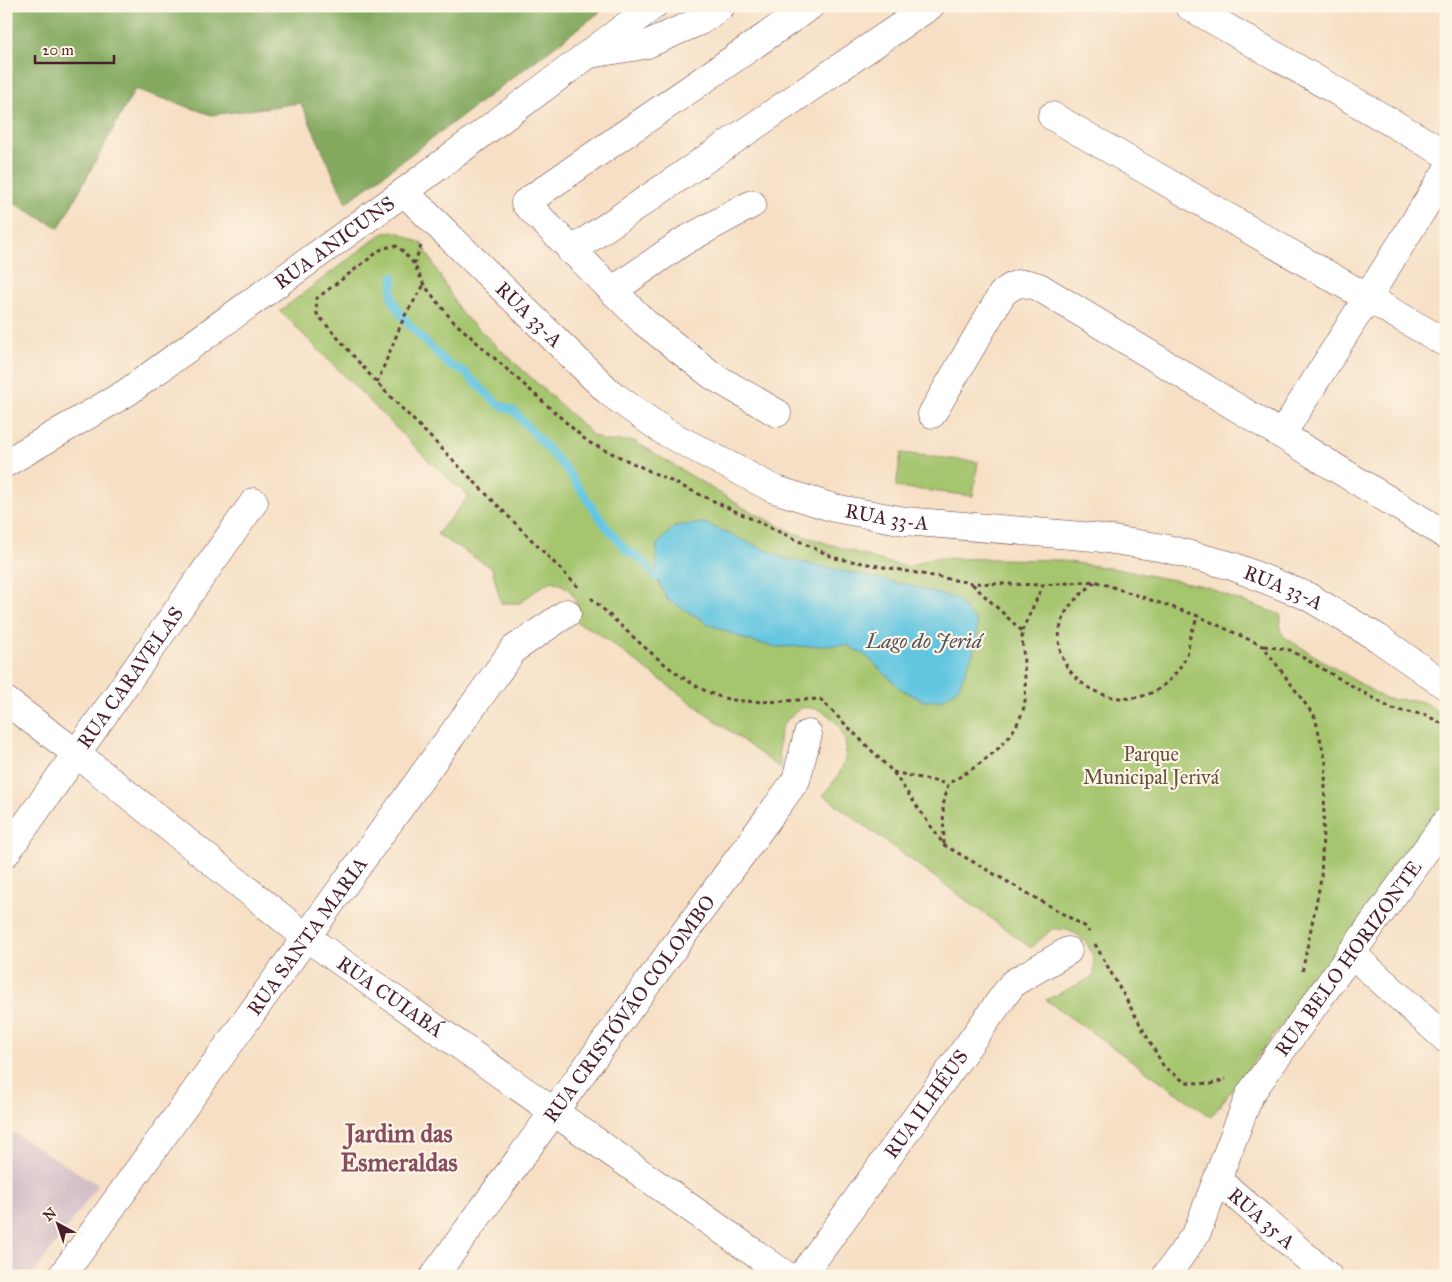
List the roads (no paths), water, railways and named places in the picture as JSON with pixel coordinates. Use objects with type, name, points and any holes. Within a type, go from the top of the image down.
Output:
[{"type":"street","name":"RUA ANICUNS","points":[[6,463],[126,393],[404,192],[652,6]]},
{"type":"street","points":[[586,54],[645,45],[700,22],[721,6]]},
{"type":"street","points":[[777,414],[713,376],[644,322],[571,252],[525,203],[810,6]]},
{"type":"street","points":[[571,252],[930,6]]},
{"type":"street","points":[[1189,6],[1446,154]]},
{"type":"street","points":[[1052,116],[1446,343]]},
{"type":"street","points":[[1282,434],[1446,172]]},
{"type":"street","name":"RUA 33-A","points":[[404,192],[610,393],[665,432],[774,489],[834,508],[905,521],[1094,537],[1164,548],[1232,566],[1307,596],[1378,638],[1446,686]]},
{"type":"street","points":[[612,291],[684,240],[752,204]]},
{"type":"street","points":[[932,414],[1002,294],[1013,284],[1026,282],[1039,287],[1446,535]]},
{"type":"street","name":"RUA CARAVELAS","points":[[6,852],[254,502]]},
{"type":"street","name":"RUA SANTA MARIA","points":[[62,1276],[514,649],[567,614]]},
{"type":"street","name":"RUA CUIABÁ","points":[[6,701],[76,753],[306,937],[787,1276]]},
{"type":"street","name":"RUA CRISTÓVÃO COLOMBO","points":[[434,1276],[796,780],[808,734]]},
{"type":"street","name":"RUA BELO HORIZONTE","points":[[1166,1276],[1197,1232],[1250,1094],[1446,822]]},
{"type":"street","name":"RUA ILHÉUS","points":[[802,1276],[1013,983],[1068,951]]},
{"type":"street","points":[[1351,953],[1446,1039]]},
{"type":"street","name":"RUA 35 A","points":[[1218,1180],[1328,1276]]},
{"type":"water","name":"Lago do Jeriá","points":[[704,523],[787,559],[912,586],[956,599],[977,623],[977,643],[958,688],[942,700],[924,701],[901,689],[865,655],[847,645],[775,647],[746,640],[709,624],[667,599],[656,577],[657,545],[675,526]]},
{"type":"waterway","points":[[393,276],[392,298],[400,313],[414,330],[450,366],[462,370],[498,404],[514,411],[566,469],[605,525],[626,550],[641,559],[656,577]]},
{"type":"district","name":"Jardim das Esmeraldas","points":[[399,1148]]},
{"type":"park label","name":"Parque Municipal Jerivá","points":[[1151,766]]}]
